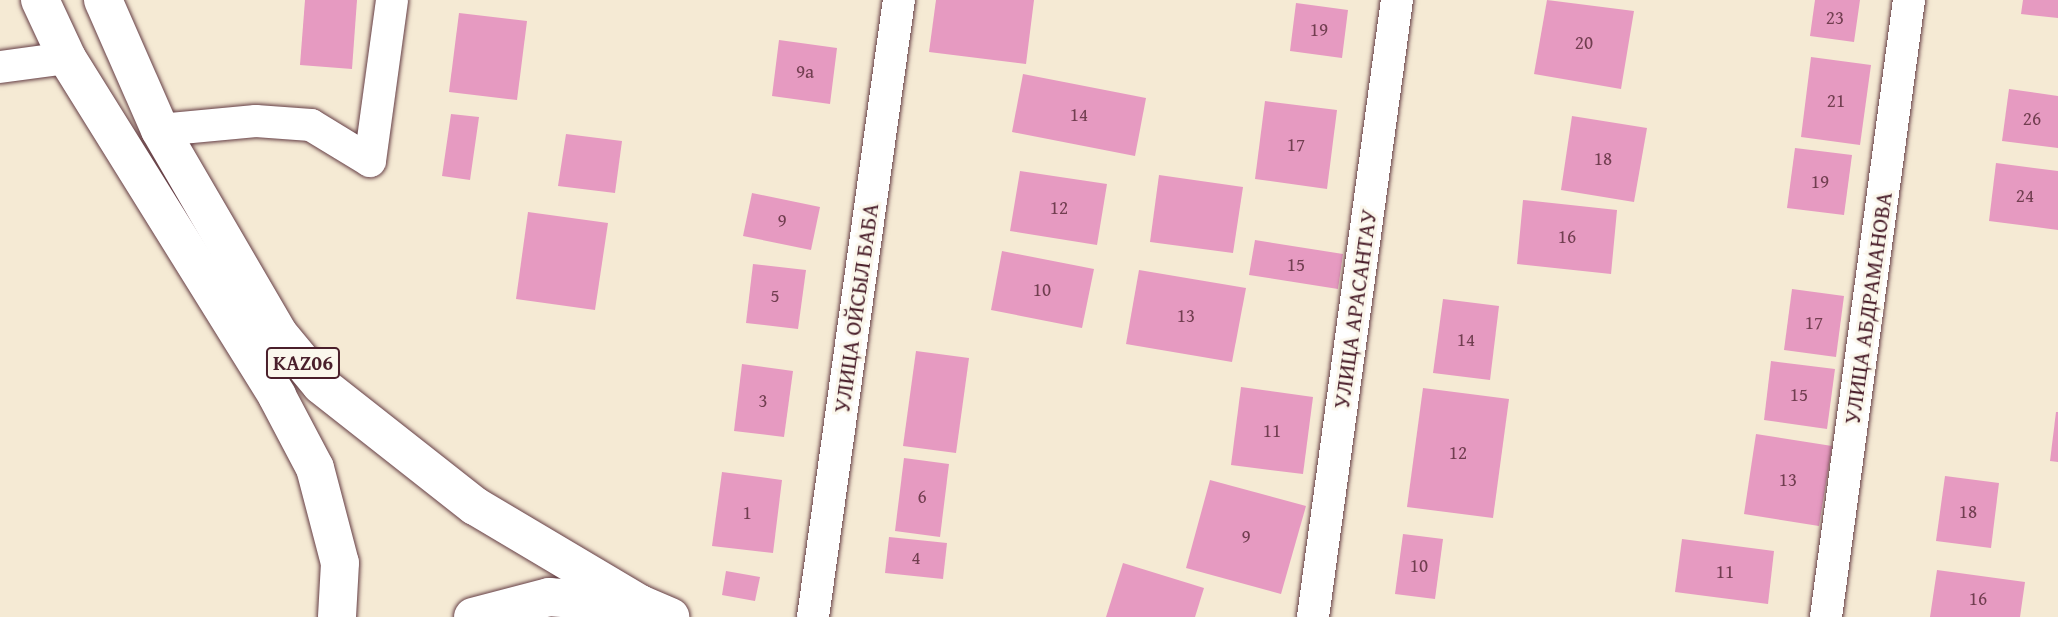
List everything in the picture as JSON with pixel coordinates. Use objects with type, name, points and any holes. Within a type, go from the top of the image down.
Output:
[{"type":"highway","name":"KАZ06","points":[[40,0],[68,58],[277,396],[315,468],[340,563],[337,617]]},
{"type":"highway","name":"KАZ06","points":[[103,0],[160,130],[278,333],[321,385],[475,506],[655,610]]},
{"type":"highway","name":"KАZ06","points":[[473,617],[549,597],[655,610]]},
{"type":"street","points":[[160,130],[256,121],[311,125],[370,160],[392,0]]},
{"type":"street","name":"УЛИЦА ОЙСЫЛ БАБА","points":[[813,617],[899,0]]},
{"type":"street","name":"УЛИЦА АРАСАНТАУ","points":[[1313,617],[1397,0]]},
{"type":"street","name":"УЛИЦА АБДРАМАНОВА","points":[[1826,617],[1909,0]]},
{"type":"street","points":[[0,67],[68,58]]},
{"type":"building","points":[[305,0],[357,0],[352,69],[300,65]]},
{"type":"building","points":[[936,0],[1034,0],[1026,64],[929,52]]},
{"type":"building","points":[[1547,0],[1634,11],[1621,89],[1534,74]]},
{"type":"building","points":[[1815,0],[1860,0],[1854,42],[1810,36]]},
{"type":"building","points":[[2023,0],[2058,0],[2058,18],[2021,14]]},
{"type":"building","points":[[1296,3],[1348,10],[1342,58],[1290,51]]},
{"type":"building","points":[[459,13],[527,21],[517,100],[449,92]]},
{"type":"building","points":[[779,40],[837,48],[830,104],[772,96]]},
{"type":"building","points":[[1811,57],[1871,65],[1860,145],[1801,137]]},
{"type":"building","points":[[1023,74],[1146,98],[1135,156],[1012,132]]},
{"type":"building","points":[[2009,89],[2058,96],[2058,148],[2002,141]]},
{"type":"building","points":[[1265,101],[1337,110],[1327,189],[1255,179]]},
{"type":"building","points":[[451,114],[479,117],[470,180],[442,176]]},
{"type":"building","points":[[1572,116],[1647,128],[1634,202],[1561,190]]},
{"type":"building","points":[[566,134],[622,141],[615,193],[558,186]]},
{"type":"building","points":[[1795,148],[1852,155],[1844,215],[1787,208]]},
{"type":"building","points":[[1996,163],[2058,171],[2058,230],[1989,221]]},
{"type":"building","points":[[1020,171],[1107,184],[1097,245],[1010,231]]},
{"type":"building","points":[[1159,175],[1243,187],[1233,253],[1150,242]]},
{"type":"building","points":[[752,193],[820,207],[811,250],[743,236]]},
{"type":"building","points":[[1523,200],[1617,210],[1611,274],[1517,264]]},
{"type":"building","points":[[528,212],[608,223],[595,310],[516,299]]},
{"type":"building","points":[[1255,240],[1343,254],[1338,289],[1249,275]]},
{"type":"building","points":[[1002,251],[1094,269],[1082,328],[991,310]]},
{"type":"building","points":[[753,264],[806,270],[798,329],[746,323]]},
{"type":"building","points":[[1139,270],[1246,288],[1232,362],[1126,344]]},
{"type":"building","points":[[1792,289],[1844,296],[1836,357],[1784,350]]},
{"type":"building","points":[[1443,299],[1499,306],[1490,380],[1433,373]]},
{"type":"building","points":[[916,351],[969,358],[956,453],[903,446]]},
{"type":"building","points":[[1771,361],[1835,369],[1827,429],[1764,420]]},
{"type":"building","points":[[742,364],[793,371],[784,437],[734,431]]},
{"type":"building","points":[[1241,387],[1313,397],[1303,474],[1231,465]]},
{"type":"building","points":[[1423,388],[1509,399],[1493,518],[1407,507]]},
{"type":"building","points":[[2058,412],[2058,462],[2050,461]]},
{"type":"building","points":[[1756,434],[1832,446],[1819,526],[1744,514]]},
{"type":"building","points":[[904,458],[949,464],[940,537],[895,531]]},
{"type":"building","points":[[722,472],[782,480],[773,553],[712,546]]},
{"type":"building","points":[[1945,476],[1999,483],[1991,548],[1936,541]]},
{"type":"building","points":[[1210,480],[1306,506],[1281,594],[1186,568]]},
{"type":"building","points":[[1403,534],[1443,539],[1435,599],[1395,594]]},
{"type":"building","points":[[889,537],[947,543],[943,579],[885,573]]},
{"type":"building","points":[[1682,539],[1774,551],[1768,604],[1675,592]]},
{"type":"building","points":[[1123,563],[1204,588],[1195,617],[1106,617]]},
{"type":"building","points":[[1937,570],[2025,582],[2020,617],[1930,617]]},
{"type":"building","points":[[726,571],[760,577],[755,601],[722,595]]}]
